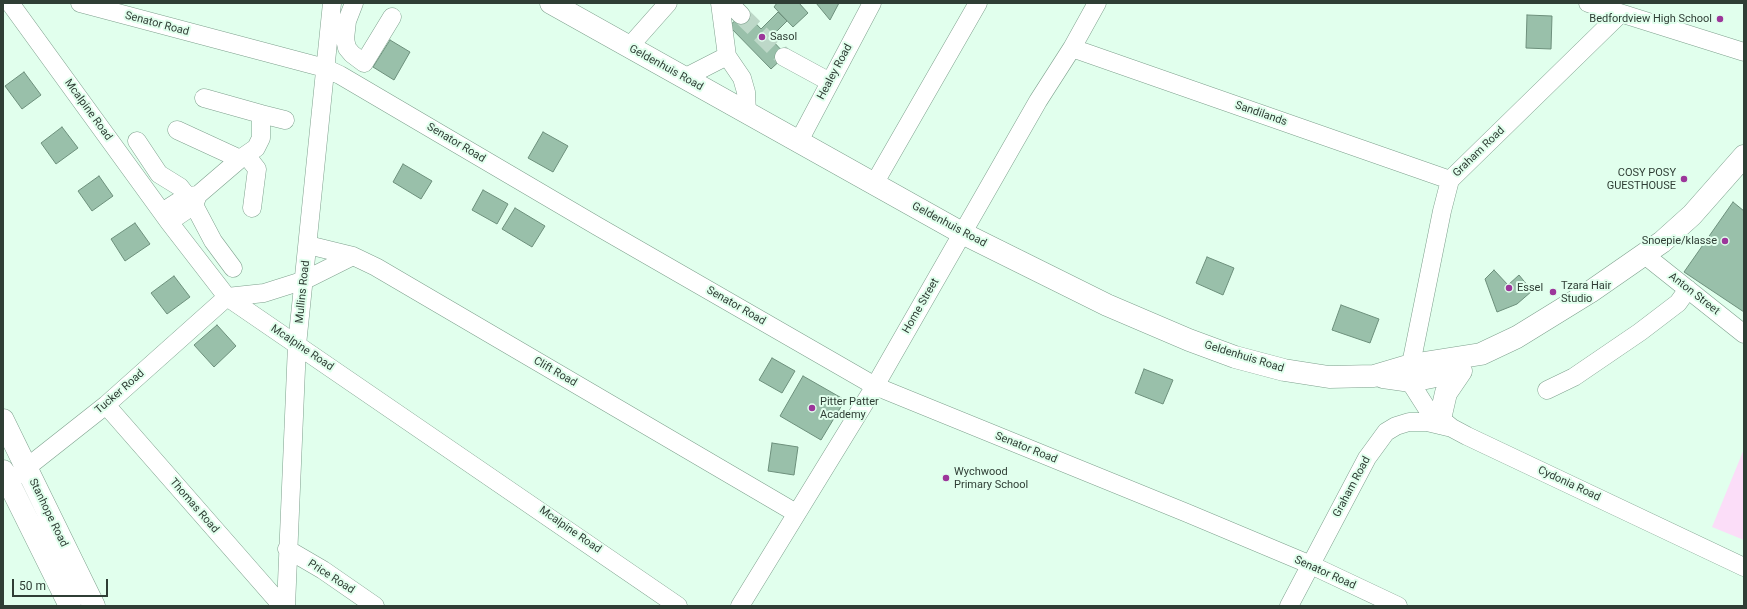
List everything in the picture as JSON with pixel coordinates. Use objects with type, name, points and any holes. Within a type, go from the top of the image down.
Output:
[{"type":"main road","name":"Geldenhuis Road","points":[[551,3],[962,233],[1113,308],[1189,340],[1235,357],[1284,370],[1329,377],[1374,376],[1472,370],[1494,362],[1521,342]]},
{"type":"main road","name":"Geldenhuis Road","points":[[1411,373],[1481,354],[1562,328],[1633,277],[1653,252],[1692,215],[1744,156]]},
{"type":"main road","points":[[1446,424],[1446,393],[1461,371]]},
{"type":"main road","name":"Stanhope Road","points":[[3,420],[94,606]]},
{"type":"main road","name":"Stanhope Road","points":[[6,477],[70,606]]},
{"type":"street","name":"Senator Road","points":[[80,3],[325,68],[355,83],[597,226],[875,386],[1187,513],[1311,566],[1398,606]]},
{"type":"street","name":"Mullins Road","points":[[286,606],[287,549],[297,345],[305,280],[332,3]]},
{"type":"street","points":[[354,3],[347,21],[345,39],[347,48],[364,63]]},
{"type":"street","points":[[629,47],[668,3]]},
{"type":"street","points":[[720,3],[727,56],[742,78],[746,92],[747,113]]},
{"type":"street","name":"Healey Road","points":[[799,141],[872,3]]},
{"type":"street","points":[[874,184],[978,3]]},
{"type":"street","name":"Home Street","points":[[740,606],[875,386],[1038,101],[1072,48],[1097,3]]},
{"type":"street","points":[[1596,4],[1620,14],[1744,52]]},
{"type":"street","name":"Mcalpine Road","points":[[9,9],[227,297],[678,606]]},
{"type":"street","name":"Graham Road","points":[[1411,373],[1442,211],[1450,180],[1620,14]]},
{"type":"street","points":[[355,83],[364,63],[392,17]]},
{"type":"street","name":"Sandilands","points":[[1072,48],[1450,180]]},
{"type":"street","points":[[684,78],[727,56]]},
{"type":"street","points":[[784,57],[830,82]]},
{"type":"street","points":[[204,98],[284,120]]},
{"type":"street","points":[[166,217],[193,198],[259,143],[261,138],[261,114]]},
{"type":"street","points":[[177,130],[243,157],[257,169],[252,208]]},
{"type":"street","points":[[137,140],[159,174],[180,187],[193,198],[213,241],[233,268]]},
{"type":"street","name":"Clift Road","points":[[308,245],[353,256],[383,271],[796,513]]},
{"type":"street","name":"Anton Street","points":[[1653,252],[1688,289],[1744,334]]},
{"type":"street","points":[[227,297],[264,293],[305,280],[353,256]]},
{"type":"street","points":[[1547,390],[1574,377],[1652,323],[1678,302],[1688,289]]},
{"type":"street","name":"Tucker Road","points":[[6,477],[26,468],[106,405],[227,297]]},
{"type":"street","name":"Cydonia Road","points":[[1411,373],[1423,403],[1446,424],[1744,567]]},
{"type":"street","name":"Thomas Road","points":[[106,405],[282,606]]},
{"type":"street","name":"Graham Road","points":[[1289,606],[1367,458],[1386,432],[1396,426],[1409,422],[1446,424]]},
{"type":"street","name":"Price Road","points":[[287,549],[323,570],[375,606]]},
{"type":"shaded area","points":[[1744,449],[1744,540],[1712,527]]},
{"type":"building","points":[[777,3],[799,3],[808,13],[793,27],[774,7]]},
{"type":"building","points":[[816,3],[839,3],[830,20]]},
{"type":"building","points":[[745,12],[761,29],[778,12],[787,21],[770,38],[786,55],[771,69],[729,26]]},
{"type":"building","points":[[1527,15],[1552,16],[1551,49],[1526,48]]},
{"type":"building","points":[[390,40],[410,52],[394,80],[373,67]]},
{"type":"building","points":[[24,72],[41,95],[22,109],[5,86]]},
{"type":"building","points":[[62,127],[78,148],[56,164],[41,143]]},
{"type":"building","points":[[543,132],[568,146],[553,172],[528,158]]},
{"type":"building","points":[[403,164],[432,181],[421,199],[393,182]]},
{"type":"building","points":[[99,176],[113,196],[92,211],[78,191]]},
{"type":"building","points":[[483,190],[508,204],[497,224],[472,210]]},
{"type":"building","name":"Snoepie/klasse","points":[[1733,202],[1744,211],[1744,312],[1684,272]]},
{"type":"building","points":[[515,208],[545,226],[532,247],[502,229]]},
{"type":"building","points":[[135,223],[150,244],[125,261],[111,239]]},
{"type":"building","points":[[1207,257],[1234,268],[1223,295],[1196,283]]},
{"type":"building","name":"Essel","points":[[1494,270],[1508,285],[1519,275],[1532,291],[1517,304],[1497,312],[1485,279]]},
{"type":"building","points":[[174,276],[190,297],[167,314],[151,293]]},
{"type":"building","points":[[1341,305],[1379,319],[1370,343],[1332,330]]},
{"type":"building","points":[[217,325],[236,346],[214,367],[194,345]]},
{"type":"building","points":[[772,358],[795,371],[782,393],[759,380]]},
{"type":"building","points":[[1144,369],[1173,380],[1163,404],[1135,393]]},
{"type":"building","name":"Pitter Patter Academy","points":[[803,376],[845,400],[821,440],[780,416]]},
{"type":"building","points":[[772,443],[798,447],[794,475],[768,471]]},
{"type":"tunnel","points":[[741,15],[784,57]]},
{"type":"place","name":"Bedfordview High School","points":[[1720,19]]},
{"type":"place","name":"Sasol","points":[[762,37]]},
{"type":"place","name":"COSY POSY GUESTHOUSE","points":[[1684,179]]},
{"type":"place","name":"Snoepie/klasse","points":[[1725,241]]},
{"type":"place","name":"Essel","points":[[1509,288]]},
{"type":"place","name":"Tzara Hair Studio","points":[[1553,292]]},
{"type":"place","name":"Pitter Patter Academy","points":[[812,408]]},
{"type":"place","name":"Wychwood Primary School","points":[[946,478]]}]
